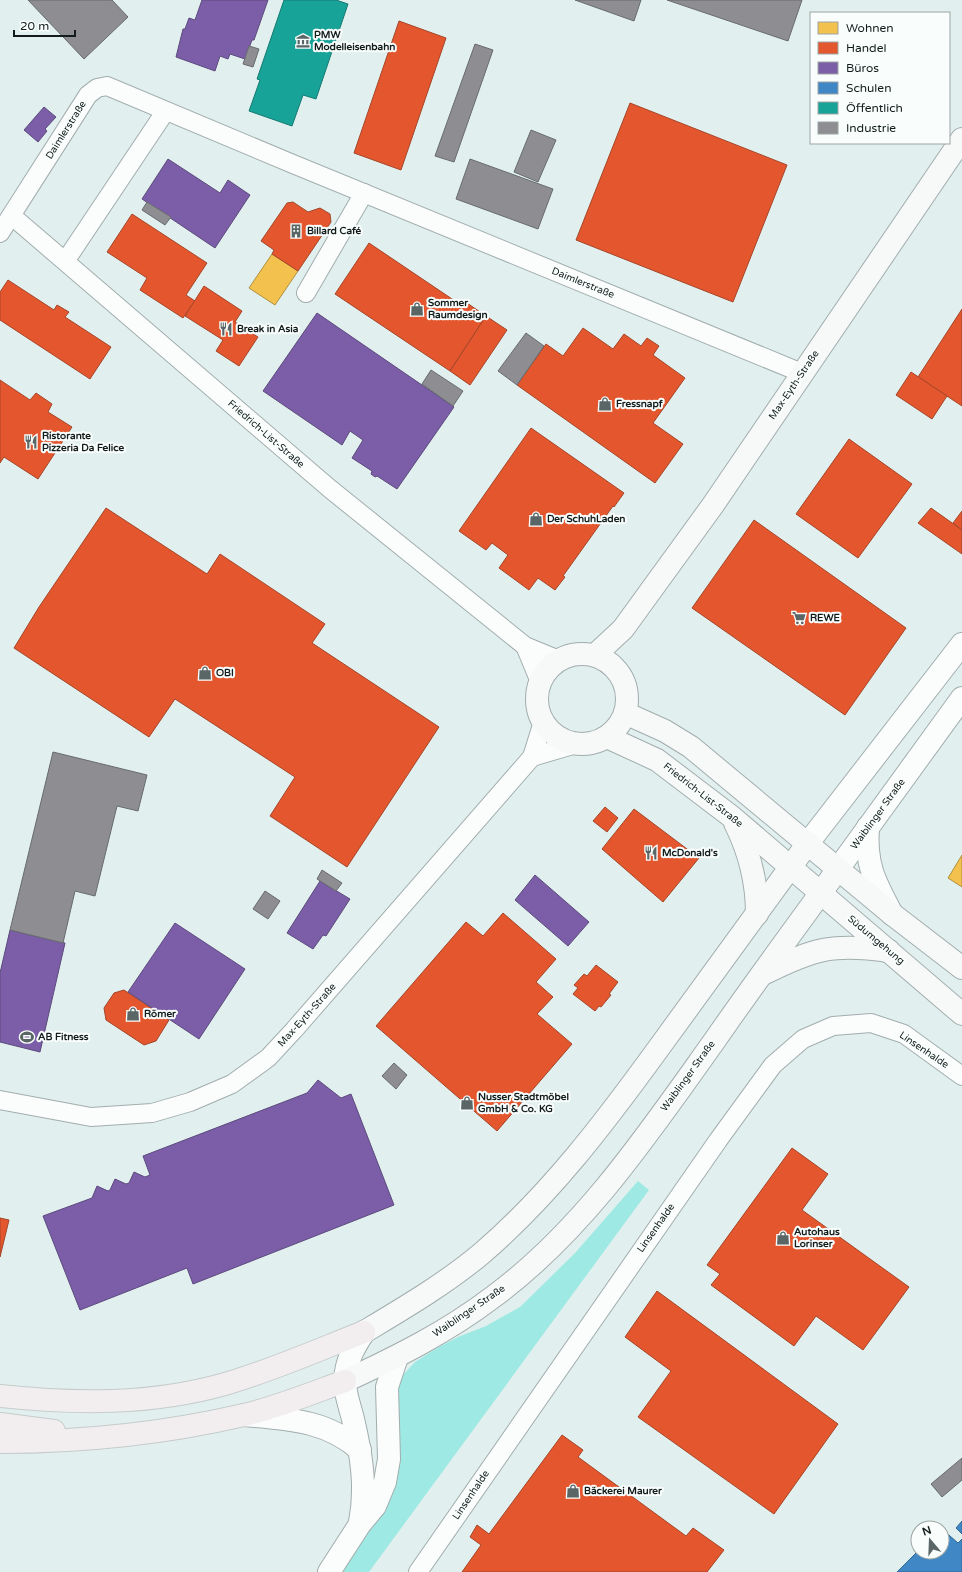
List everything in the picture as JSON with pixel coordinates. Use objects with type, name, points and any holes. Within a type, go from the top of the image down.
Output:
[{"type":"highway","points":[[0,1396],[78,1402],[132,1401],[179,1394],[224,1384],[274,1368],[364,1332]]},
{"type":"highway","points":[[0,1442],[32,1442],[94,1437],[182,1427],[246,1415],[345,1381]]},
{"type":"highway","points":[[0,1424],[94,1437]]},
{"type":"main road","name":"Max-Eyth-Straße","points":[[595,655],[623,629],[713,505],[962,139]]},
{"type":"main road","points":[[623,629],[624,682],[628,697],[625,713],[618,726],[607,737],[594,744],[576,744],[560,739],[551,732],[543,722],[537,707],[537,694],[540,682],[548,669],[559,660],[572,655],[584,653],[595,655],[607,661],[615,667],[624,682]]},
{"type":"main road","points":[[625,713],[665,731],[691,747],[892,914],[962,968]]},
{"type":"main road","name":"Friedrich-List-Straße","points":[[607,737],[657,760],[732,817],[790,867]]},
{"type":"main road","points":[[732,817],[742,837],[753,866],[757,895],[757,914]]},
{"type":"main road","points":[[364,1332],[428,1293],[481,1254],[534,1204],[569,1166],[623,1097],[808,843]]},
{"type":"main road","name":"Südumgehung","points":[[790,867],[962,1014]]},
{"type":"main road","name":"Waiblinger Straße","points":[[345,1381],[444,1331],[494,1297],[537,1260],[571,1226],[621,1169],[838,869]]},
{"type":"main road","points":[[759,977],[794,959],[831,947],[854,947],[889,951]]},
{"type":"street","name":"Daimlerstraße","points":[[12,216],[88,96],[97,88],[107,86],[165,112],[802,373]]},
{"type":"street","points":[[66,260],[165,112]]},
{"type":"street","points":[[306,293],[364,193]]},
{"type":"street","points":[[0,233],[12,216]]},
{"type":"street","name":"Friedrich-List-Straße","points":[[12,216],[66,260],[329,488],[525,646],[559,660]]},
{"type":"street","points":[[808,843],[962,644]]},
{"type":"street","name":"Friedrich-List-Straße","points":[[525,646],[540,682]]},
{"type":"street","name":"Waiblinger Straße","points":[[838,869],[962,698]]},
{"type":"street","name":"Max-Eyth-Straße","points":[[0,1100],[92,1117],[152,1113],[190,1102],[232,1084],[268,1058],[294,1030],[532,757],[543,722]]},
{"type":"street","points":[[532,757],[576,744]]},
{"type":"street","points":[[868,828],[867,842],[869,864],[892,914]]},
{"type":"street","name":"Linsenhalde","points":[[418,1572],[714,1145],[773,1065],[803,1039],[833,1026],[871,1023],[904,1034],[962,1076]]},
{"type":"street","points":[[360,1524],[364,1504],[363,1477],[360,1450],[345,1381],[350,1354],[364,1332]]},
{"type":"street","points":[[329,1572],[360,1524],[375,1506],[385,1482],[389,1459],[387,1387],[397,1356]]},
{"type":"street","points":[[246,1415],[309,1422],[348,1439],[360,1450]]},
{"type":"shaded area","points":[[638,1181],[649,1190],[369,1572],[340,1572],[358,1548],[389,1493],[394,1398],[401,1377],[415,1362],[437,1348],[458,1337],[486,1326],[520,1307],[575,1253]]},
{"type":"building: Wohnen","points":[[272,254],[298,271],[275,305],[249,288]]},
{"type":"building: Wohnen","points":[[962,855],[962,887],[948,878]]},
{"type":"building: Handel","points":[[399,21],[446,38],[401,170],[354,153]]},
{"type":"building: Handel","points":[[630,103],[787,165],[733,302],[576,240]]},
{"type":"building: Handel","name":"Billard Café","points":[[293,202],[308,212],[320,208],[330,214],[331,222],[298,271],[272,254],[274,250],[261,241],[287,203]]},
{"type":"building: Handel","points":[[132,214],[207,263],[186,295],[195,301],[183,318],[140,290],[147,278],[107,252]]},
{"type":"building: Handel","name":"Sommer Raumdesign","points":[[369,243],[458,303],[467,303],[486,316],[450,371],[335,294]]},
{"type":"building: Handel","points":[[8,280],[54,310],[57,305],[69,312],[65,317],[111,347],[90,379],[0,320],[0,292]]},
{"type":"building: Handel","name":"Break in Asia","points":[[204,286],[242,311],[235,322],[258,337],[239,366],[216,351],[223,340],[185,316]]},
{"type":"building: Handel","points":[[962,309],[962,406],[918,377]]},
{"type":"building: Handel","points":[[486,316],[507,330],[470,385],[450,371]]},
{"type":"building: Handel","name":"Fressnapf","points":[[583,328],[613,349],[624,334],[641,346],[647,338],[659,346],[653,355],[685,378],[653,423],[683,444],[655,483],[517,385],[546,344],[563,356]]},
{"type":"building: Handel","points":[[911,372],[947,396],[932,419],[896,395]]},
{"type":"building: Handel","name":"Ristorante Pizzeria Da Felice","points":[[0,380],[30,400],[36,393],[52,404],[48,412],[72,427],[38,479],[4,457],[0,463]]},
{"type":"building: Handel","name":"Der SchuhLaden","points":[[531,428],[624,493],[563,576],[565,577],[555,590],[538,578],[529,590],[499,568],[508,555],[492,543],[486,550],[459,531]]},
{"type":"building: Handel","points":[[849,439],[912,484],[858,558],[796,514]]},
{"type":"building: Handel","name":"OBI","points":[[106,508],[207,574],[220,554],[325,624],[312,643],[439,727],[347,867],[270,816],[295,777],[175,699],[149,737],[14,648],[39,607]]},
{"type":"building: Handel","points":[[931,508],[962,530],[962,554],[918,523]]},
{"type":"building: Handel","points":[[962,511],[962,530],[953,523]]},
{"type":"building: Handel","name":"REWE","points":[[754,520],[906,628],[845,715],[692,608]]},
{"type":"building: Handel","points":[[605,807],[618,818],[607,832],[593,821]]},
{"type":"building: Handel","name":"McDonald's","points":[[634,809],[699,858],[663,902],[602,849]]},
{"type":"building: Handel","points":[[503,913],[556,959],[536,982],[553,997],[537,1014],[572,1044],[497,1131],[376,1026],[466,922],[483,936]]},
{"type":"building: Handel","points":[[596,965],[618,982],[609,994],[611,995],[601,1007],[599,1006],[595,1011],[573,994],[578,988],[574,985],[584,974],[587,976]]},
{"type":"building: Handel","name":"Römer","points":[[124,990],[169,1020],[156,1041],[144,1045],[106,1020],[104,1008],[114,993]]},
{"type":"building: Handel","name":"Autohaus Lorinser","points":[[792,1148],[828,1174],[802,1210],[909,1287],[863,1350],[816,1316],[794,1346],[711,1285],[720,1274],[707,1265]]},
{"type":"building: Handel","points":[[0,1218],[9,1220],[0,1257]]},
{"type":"building: Handel","points":[[657,1291],[838,1424],[774,1514],[638,1417],[671,1371],[625,1337]]},
{"type":"building: Handel","name":"Bäckerei Maurer","points":[[562,1435],[583,1450],[578,1457],[686,1536],[693,1528],[724,1550],[707,1572],[462,1572],[481,1545],[470,1537],[477,1525],[489,1534]]},
{"type":"building: Büros","points":[[202,0],[268,0],[254,40],[252,40],[245,59],[230,54],[228,59],[220,56],[215,71],[176,57],[183,29],[185,29],[189,18],[195,20]]},
{"type":"building: Büros","points":[[44,107],[56,117],[45,129],[47,131],[38,142],[24,130]]},
{"type":"building: Büros","points":[[168,159],[220,193],[228,180],[250,195],[215,248],[142,199]]},
{"type":"building: Büros","points":[[317,313],[454,407],[397,489],[377,476],[375,477],[371,474],[372,471],[352,458],[363,440],[350,431],[342,445],[263,391]]},
{"type":"building: Büros","points":[[535,875],[589,922],[568,946],[515,900]]},
{"type":"building: Büros","points":[[320,881],[350,899],[326,936],[323,935],[313,949],[287,933]]},
{"type":"building: Büros","points":[[175,923],[245,969],[199,1039],[128,992]]},
{"type":"building: Büros","points":[[10,930],[65,943],[40,1052],[0,1042],[0,973]]},
{"type":"building: Büros","points":[[318,1080],[341,1098],[351,1094],[394,1205],[193,1284],[187,1268],[80,1310],[43,1216],[92,1198],[97,1186],[108,1191],[110,1190],[115,1179],[126,1184],[129,1183],[134,1172],[145,1177],[150,1175],[143,1156],[307,1093]]},
{"type":"building: Schulen","points":[[962,1521],[962,1534],[956,1528]]},
{"type":"building: Schulen","points":[[950,1536],[958,1543],[962,1539],[962,1572],[897,1572],[910,1559],[950,1560]]},
{"type":"building: Öffentlich","name":"PMW Modelleisenbahn","points":[[284,0],[336,0],[348,4],[316,99],[303,95],[292,126],[249,111],[260,80],[257,79]]},
{"type":"building: Industrie","points":[[28,0],[112,0],[128,17],[84,59]]},
{"type":"building: Industrie","points":[[575,0],[641,0],[634,21]]},
{"type":"building: Industrie","points":[[667,0],[802,0],[788,41]]},
{"type":"building: Industrie","points":[[475,44],[493,50],[454,162],[435,156]]},
{"type":"building: Industrie","points":[[249,46],[259,49],[253,67],[243,64]]},
{"type":"building: Industrie","points":[[531,130],[556,140],[538,182],[514,172]]},
{"type":"building: Industrie","points":[[470,159],[553,189],[538,229],[456,199]]},
{"type":"building: Industrie","points":[[147,202],[171,217],[165,225],[142,210]]},
{"type":"building: Industrie","points":[[526,333],[544,346],[517,385],[498,371]]},
{"type":"building: Industrie","points":[[431,370],[463,391],[453,406],[422,384]]},
{"type":"building: Industrie","points":[[53,752],[147,775],[138,811],[117,806],[95,896],[75,891],[63,943],[10,930]]},
{"type":"building: Industrie","points":[[322,870],[342,883],[336,891],[317,879]]},
{"type":"building: Industrie","points":[[265,891],[280,901],[268,919],[253,909]]},
{"type":"building: Industrie","points":[[394,1063],[407,1075],[396,1089],[382,1076]]},
{"type":"building: Industrie","points":[[962,1458],[962,1480],[942,1497],[931,1484]]},
{"type":"place","name":"PMW Modelleisenbahn","points":[[303,41]]},
{"type":"place","name":"Billard Café","points":[[296,231]]},
{"type":"place","name":"Sommer Raumdesign","points":[[417,309]]},
{"type":"place","name":"Break in Asia","points":[[226,329]]},
{"type":"place","name":"Fressnapf","points":[[605,404]]},
{"type":"place","name":"Ristorante Pizzeria Da Felice","points":[[31,442]]},
{"type":"place","name":"Der SchuhLaden","points":[[536,519]]},
{"type":"place","name":"REWE","points":[[799,618]]},
{"type":"place","name":"OBI","points":[[205,673]]},
{"type":"place","name":"McDonald's","points":[[651,853]]},
{"type":"place","name":"Römer","points":[[133,1014]]},
{"type":"place","name":"AB Fitness","points":[[27,1037]]},
{"type":"place","name":"Nusser Stadtmöbel GmbH & Co. KG","points":[[467,1103]]},
{"type":"place","name":"Autohaus Lorinser","points":[[783,1238]]},
{"type":"place","name":"Bäckerei Maurer","points":[[573,1491]]}]
